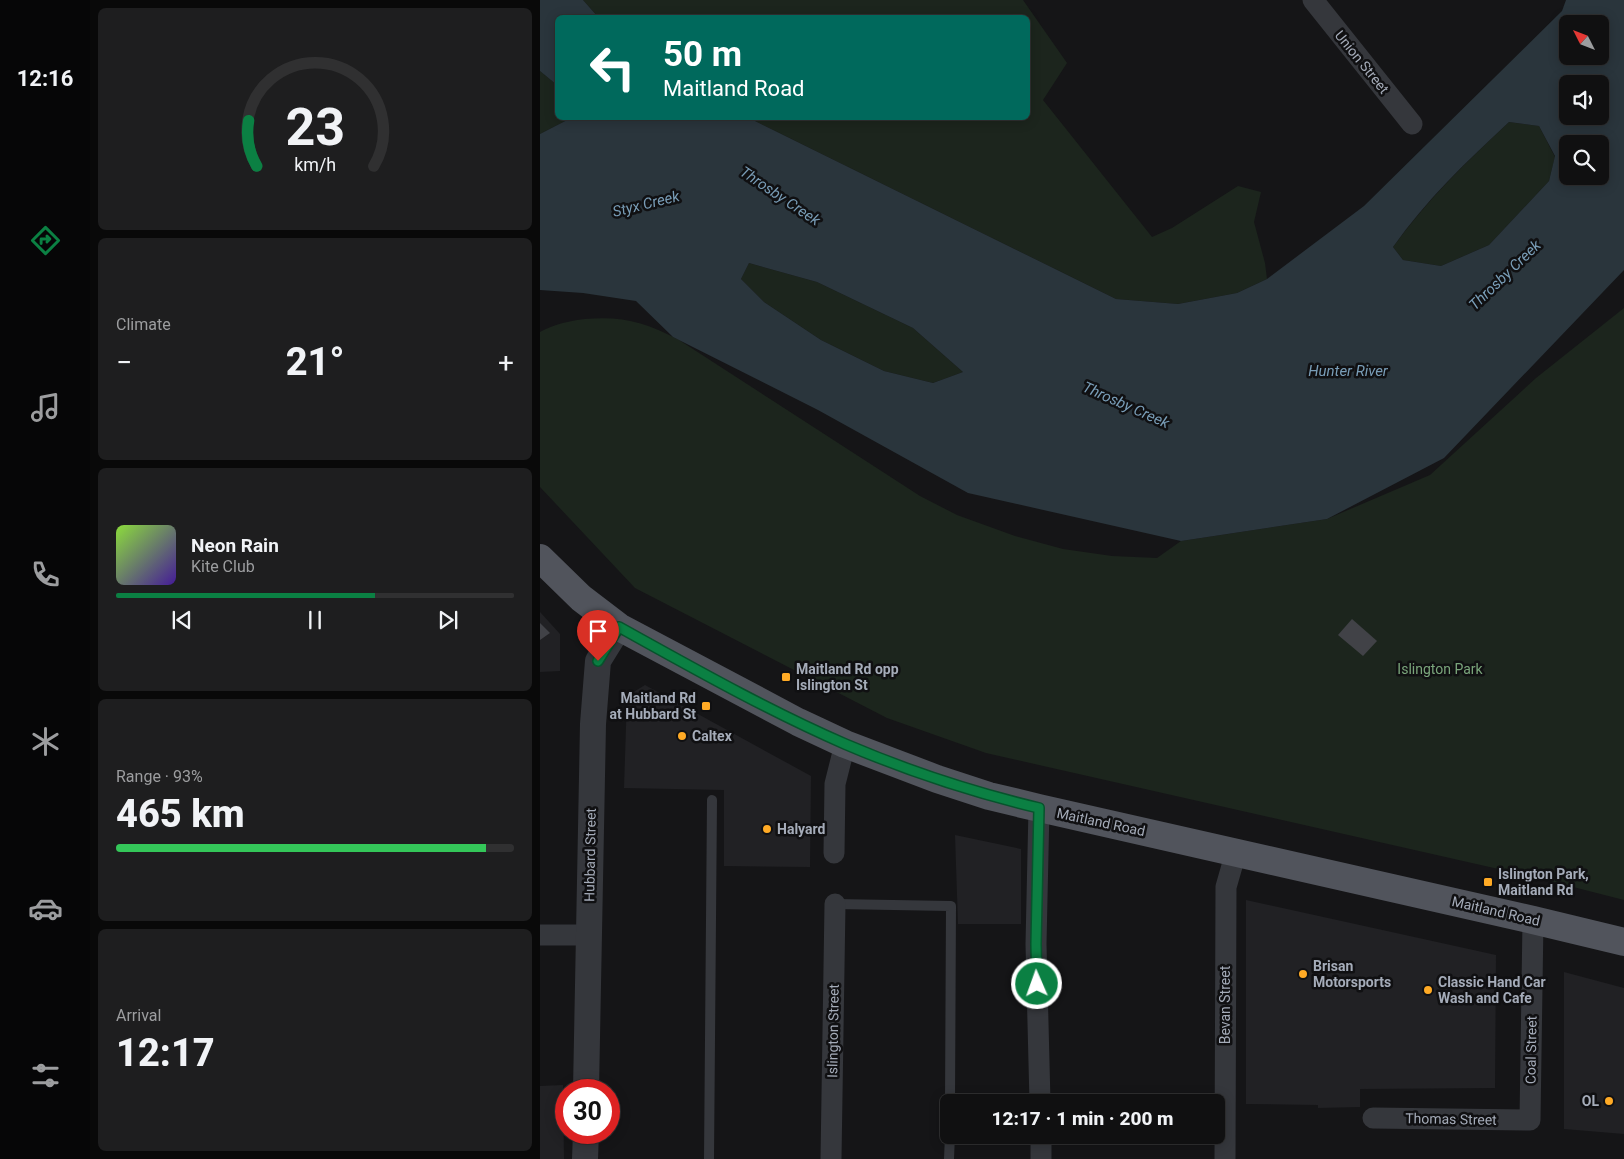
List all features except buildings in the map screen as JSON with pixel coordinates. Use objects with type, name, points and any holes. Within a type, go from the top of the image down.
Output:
[{"type":"main road","name":"Maitland Road","points":[[540,558],[581,598],[619,627],[798,722],[845,744],[937,780],[989,796],[1039,808],[1624,942]]},
{"type":"street","name":"Union Street","points":[[1313,0],[1412,124]]},
{"type":"street","name":"Hubbard Street","points":[[586,1079],[592,724],[598,661],[619,627]]},
{"type":"street","points":[[834,853],[835,784],[845,744]]},
{"type":"street","points":[[1039,808],[1036,944],[1040,1094]]},
{"type":"street","name":"Bevan Street","points":[[1225,1159],[1226,887],[1236,852]]},
{"type":"street","name":"Islington Street","points":[[831,1159],[835,904]]},
{"type":"street","name":"Coal Street","points":[[1530,1120],[1533,920]]},
{"type":"street","points":[[540,935],[589,935]]},
{"type":"street","name":"Thomas Street","points":[[1373,1118],[1530,1120]]},
{"type":"street","points":[[585,1159],[586,1144]]},
{"type":"street","points":[[1041,1144],[1041,1159]]},
{"type":"lane","points":[[708,1159],[712,800]]},
{"type":"lane","points":[[835,904],[951,906],[950,1094]]},
{"type":"lane","points":[[949,1159],[950,1144]]},
{"type":"shaded area","points":[[540,612],[560,634],[560,671],[540,672]]},
{"type":"shaded area","name":"Caltex","points":[[645,685],[811,776],[810,867],[724,866],[724,790],[624,788],[627,696]]},
{"type":"shaded area","points":[[955,835],[1021,849],[1021,924],[958,924]]},
{"type":"shaded area","points":[[1246,900],[1496,955],[1495,1088],[1360,1089],[1360,1107],[1318,1108],[1318,1105],[1246,1104]]},
{"type":"shaded area","points":[[1564,972],[1624,988],[1624,1134],[1564,1129]]},
{"type":"shaded area","points":[[555,1085],[555,1144],[564,1144],[564,1159],[540,1159],[540,1086]]},
{"type":"green space","points":[[583,0],[1023,0],[1067,63],[1043,100],[1152,237],[1172,228],[1238,186],[1261,192],[1254,222],[1265,263],[1267,279],[1237,293],[1178,304],[1116,299],[753,120],[1030,120],[1030,15],[596,15]]},
{"type":"green space","points":[[540,71],[555,83],[555,120],[567,120],[540,134]]},
{"type":"green space","points":[[1509,122],[1539,126],[1555,157],[1549,181],[1489,245],[1441,266],[1403,260],[1393,247],[1406,230],[1448,182]]},
{"type":"green space","points":[[749,263],[817,282],[913,328],[963,372],[933,383],[884,371],[821,340],[764,302],[741,279]]},
{"type":"green space","name":"Islington Park","points":[[1624,308],[1624,900],[1538,878],[986,753],[887,718],[635,588],[540,487],[540,332],[567,322],[611,318],[644,325],[679,340],[920,496],[957,515],[1015,536],[1063,549],[1112,556],[1157,558],[1181,541],[1327,519],[1430,475],[1536,378]]},
{"type":"water","points":[[540,0],[583,0],[596,15],[555,15],[555,83],[540,71]]},
{"type":"water","name":"Hunter River","points":[[1566,0],[1624,0],[1624,270],[1444,458],[1327,519],[1181,541],[968,493],[818,410],[673,337],[636,301],[583,293],[540,290],[540,134],[567,120],[753,120],[1116,299],[1178,304],[1237,293],[1267,279],[1364,206],[1562,11]],"holes":[[[1509,122],[1539,126],[1555,156],[1549,181],[1489,245],[1441,266],[1403,260],[1393,247],[1433,197],[1478,151]],[[749,263],[817,282],[913,328],[963,372],[933,383],[884,371],[821,340],[764,302],[741,279]]]},
{"type":"place","name":"Maitland Rd opp Islington St","points":[[786,677]]},
{"type":"place","name":"Maitland Rd at Hubbard St","points":[[706,706]]},
{"type":"place","name":"Caltex","points":[[682,736]]},
{"type":"place","name":"Halyard","points":[[767,829]]},
{"type":"place","name":"Islington Park, Maitland Rd","points":[[1488,882]]},
{"type":"place","name":"Brisan Motorsports","points":[[1303,974]]},
{"type":"place","name":"Classic Hand Car Wash and Cafe","points":[[1428,990]]},
{"type":"place","name":"OL","points":[[1609,1101]]},
{"type":"route","points":[[598,661],[619,627],[798,722],[845,744],[937,780],[989,796],[1039,808],[1037,850],[1037,984]]},
{"type":"water label","name":"Throsby Creek","points":[[780,196]]},
{"type":"water label","name":"Styx Creek","points":[[646,204]]},
{"type":"water label","name":"Throsby Creek","points":[[1505,275]]},
{"type":"water label","name":"Throsby Creek","points":[[1126,405]]}]
